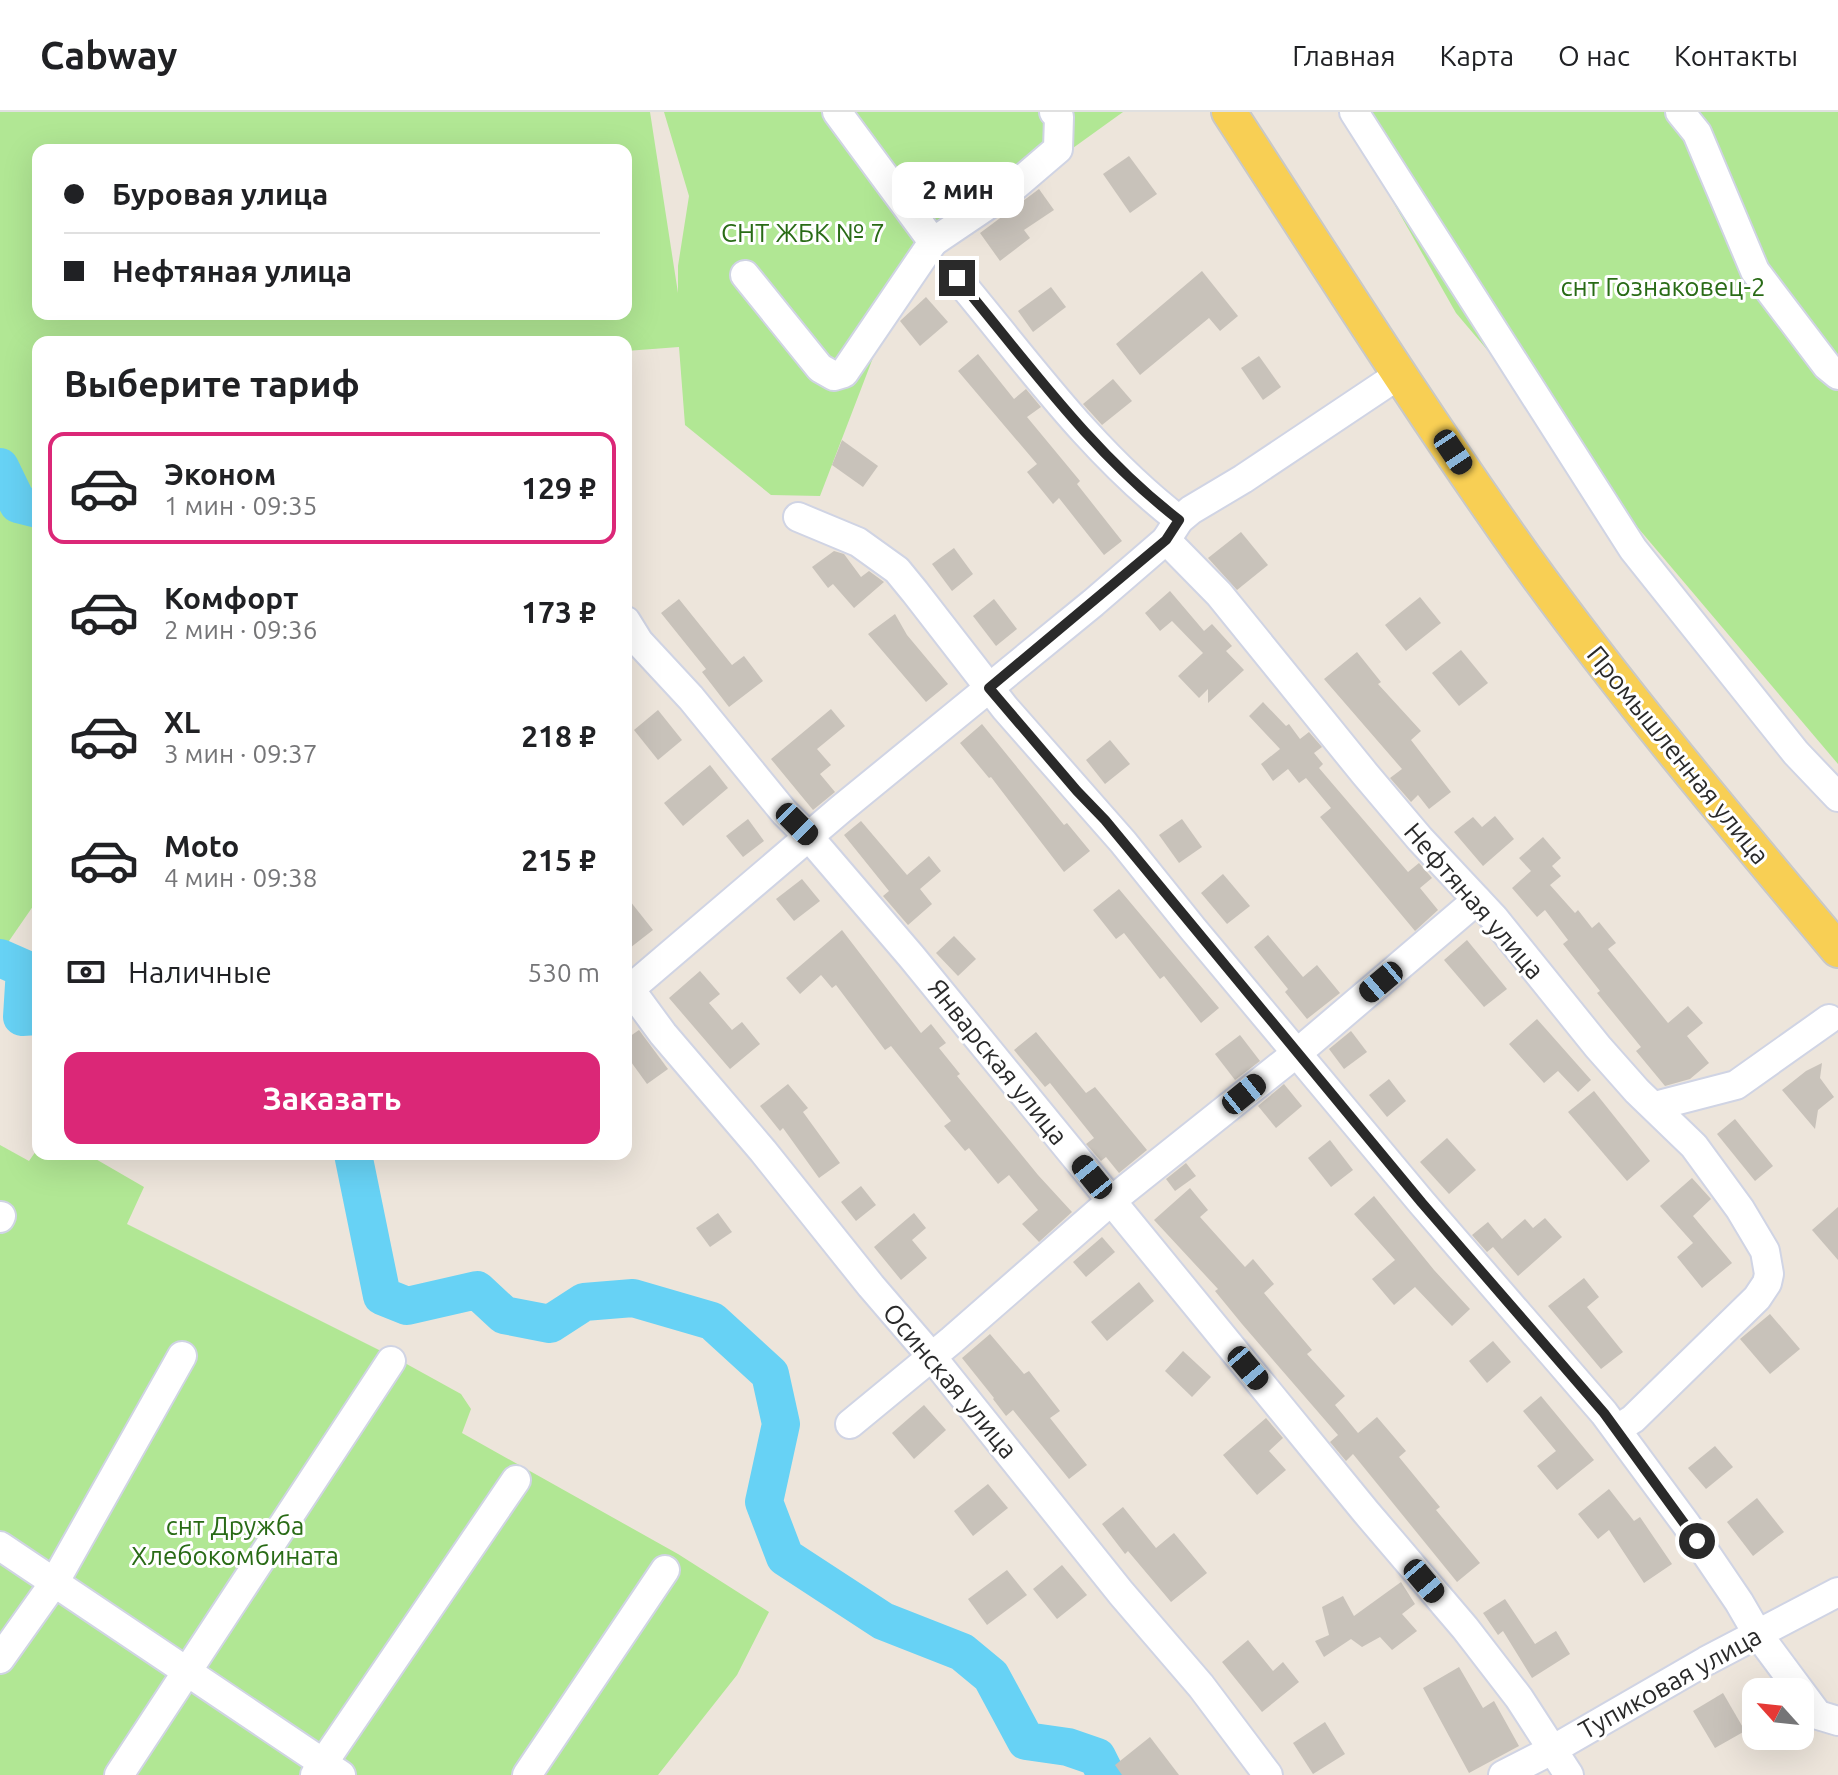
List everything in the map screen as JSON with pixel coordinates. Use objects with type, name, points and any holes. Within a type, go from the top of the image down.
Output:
[{"type":"main road","name":"Промышленная улица","points":[[1229,112],[1523,556],[1638,710],[1838,950]]},
{"type":"street","points":[[837,112],[933,242]]},
{"type":"street","points":[[745,275],[820,368],[834,376],[844,373],[933,242],[1010,190],[1058,149],[1059,117],[1054,112]]},
{"type":"street","points":[[1354,112],[1633,549],[1796,753],[1838,797]]},
{"type":"street","points":[[1680,112],[1697,133],[1755,271],[1827,366],[1838,375]]},
{"type":"street","name":"Нефтяная улица","points":[[957,278],[1076,425],[1136,485],[1219,594],[1420,839],[1477,900],[1637,1091],[1694,1146],[1740,1209],[1765,1251],[1769,1268],[1767,1283],[1757,1298],[1633,1419],[1617,1429]]},
{"type":"street","points":[[809,837],[989,688],[1172,530],[1191,510],[1400,374]]},
{"type":"street","points":[[798,517],[858,542],[897,570],[989,688],[1114,831],[1422,1203],[1617,1429],[1739,1602],[1757,1633],[1818,1715],[1838,1721]]},
{"type":"street","name":"Январская улица","points":[[632,631],[911,956],[1366,1512],[1474,1639],[1519,1698],[1569,1775]]},
{"type":"street","name":"Осинская улица","points":[[632,987],[809,837]]},
{"type":"street","points":[[850,1424],[1111,1201],[1297,1052],[1477,900]]},
{"type":"street","name":"Осинская улица","points":[[632,992],[668,1041],[755,1141],[1121,1593],[1210,1697],[1268,1775]]},
{"type":"street","points":[[1655,1106],[1736,1085],[1835,1016]]},
{"type":"street","points":[[0,1659],[54,1583],[182,1356]]},
{"type":"street","points":[[119,1775],[391,1361]]},
{"type":"street","points":[[0,1546],[186,1671],[326,1771],[516,1480]]},
{"type":"street","points":[[527,1775],[665,1570]]},
{"type":"street","name":"Тупиковая улица","points":[[1503,1775],[1552,1750],[1661,1685],[1838,1592]]},
{"type":"green space","name":"СНТ ЖБК № 7","points":[[0,112],[650,112],[678,293],[678,266],[689,196],[664,112],[1123,112],[937,246],[889,316],[820,496],[771,495],[685,425],[679,347],[632,351],[632,336],[32,336],[32,908],[0,954]]},
{"type":"green space","name":"снт Гознаковец-2","points":[[1342,112],[1838,112],[1838,764],[1456,313]]},
{"type":"green space","name":"снт Дружба Хлебокомбината","points":[[0,1145],[29,1161],[32,1157],[32,1160],[97,1160],[144,1187],[127,1224],[461,1394],[471,1409],[462,1433],[678,1554],[769,1612],[737,1675],[658,1775],[0,1775]]},
{"type":"building","points":[[1129,156],[1157,194],[1130,213],[1103,174]]},
{"type":"building","points":[[1039,189],[1054,210],[1024,230],[1030,238],[1000,261],[980,233]]},
{"type":"building","points":[[1202,271],[1238,316],[1220,331],[1209,318],[1140,375],[1116,344]]},
{"type":"building","points":[[1051,287],[1066,307],[1033,332],[1018,311]]},
{"type":"building","points":[[926,297],[948,322],[920,346],[900,321]]},
{"type":"building","points":[[978,354],[1014,399],[1026,389],[1041,407],[1027,417],[1080,481],[1077,484],[1122,541],[1104,555],[1059,498],[1053,504],[1027,472],[1037,464],[958,371]]},
{"type":"building","points":[[1259,356],[1281,387],[1263,400],[1241,368]]},
{"type":"building","points":[[1113,379],[1132,401],[1102,425],[1083,404]]},
{"type":"building","points":[[842,440],[878,466],[863,487],[832,465]]},
{"type":"building","points":[[1241,532],[1268,565],[1237,590],[1208,558]]},
{"type":"building","points":[[954,548],[973,574],[952,591],[932,564]]},
{"type":"building","points":[[834,551],[844,554],[861,577],[869,571],[884,582],[854,608],[833,584],[828,588],[812,567]]},
{"type":"building","points":[[1170,591],[1204,631],[1212,624],[1232,646],[1226,651],[1244,670],[1208,703],[1208,689],[1199,698],[1178,676],[1203,653],[1172,621],[1160,631],[1145,613]]},
{"type":"building","points":[[1420,597],[1441,623],[1406,651],[1385,625]]},
{"type":"building","points":[[679,599],[732,665],[744,656],[763,681],[729,707],[702,672],[706,669],[661,613]]},
{"type":"building","points":[[994,599],[1017,629],[996,646],[973,616]]},
{"type":"building","points":[[895,614],[907,635],[948,684],[926,702],[868,634]]},
{"type":"building","points":[[1461,650],[1488,683],[1459,706],[1432,673]]},
{"type":"building","points":[[1357,652],[1381,682],[1378,684],[1421,731],[1411,740],[1451,792],[1429,809],[1418,795],[1411,802],[1390,778],[1402,769],[1324,679]]},
{"type":"building","points":[[1263,702],[1286,726],[1289,724],[1300,739],[1309,732],[1322,747],[1314,753],[1323,764],[1319,768],[1408,872],[1419,863],[1432,878],[1420,888],[1438,910],[1415,931],[1320,817],[1331,808],[1306,778],[1299,783],[1288,769],[1273,781],[1261,764],[1280,749],[1249,716]]},
{"type":"building","points":[[831,709],[845,726],[817,749],[831,765],[820,774],[835,792],[813,810],[771,759]]},
{"type":"building","points":[[658,710],[682,740],[658,760],[634,730]]},
{"type":"building","points":[[982,724],[1064,825],[1067,823],[1090,851],[1064,872],[991,777],[960,743]]},
{"type":"building","points":[[1110,740],[1130,764],[1105,784],[1086,760]]},
{"type":"building","points":[[710,765],[728,788],[683,826],[664,803]]},
{"type":"building","points":[[1495,816],[1514,839],[1483,866],[1454,832],[1473,817],[1482,827]]},
{"type":"building","points":[[748,819],[764,841],[743,857],[726,836]]},
{"type":"building","points":[[1182,819],[1202,847],[1179,863],[1159,835]]},
{"type":"building","points":[[861,821],[907,875],[929,856],[941,871],[920,889],[932,904],[908,925],[883,896],[889,891],[844,835]]},
{"type":"building","points":[[1543,837],[1561,858],[1552,866],[1561,876],[1550,885],[1575,913],[1578,910],[1592,928],[1599,922],[1616,943],[1608,949],[1668,1023],[1688,1006],[1703,1023],[1687,1036],[1709,1063],[1690,1079],[1665,1086],[1636,1051],[1641,1047],[1597,993],[1600,991],[1563,944],[1568,940],[1545,910],[1537,917],[1512,888],[1531,871],[1519,858]]},
{"type":"building","points":[[1223,874],[1250,906],[1227,924],[1201,893]]},
{"type":"building","points":[[802,879],[820,901],[794,921],[776,899]]},
{"type":"building","points":[[1119,889],[1219,1008],[1201,1023],[1164,976],[1160,979],[1124,933],[1116,939],[1093,910]]},
{"type":"building","points":[[632,904],[653,930],[632,946]]},
{"type":"building","points":[[842,930],[921,1033],[931,1024],[946,1043],[939,1048],[960,1074],[957,1076],[1072,1212],[1039,1242],[1022,1224],[1038,1210],[1009,1175],[998,1184],[969,1148],[965,1151],[944,1126],[951,1121],[891,1046],[885,1050],[836,985],[832,988],[821,975],[800,994],[786,978]]},
{"type":"building","points":[[1268,935],[1303,977],[1317,965],[1340,993],[1307,1019],[1285,992],[1288,989],[1254,947]]},
{"type":"building","points":[[954,936],[976,959],[958,976],[936,953]]},
{"type":"building","points":[[1467,940],[1507,989],[1484,1007],[1444,960]]},
{"type":"building","points":[[700,971],[720,994],[709,1003],[732,1030],[742,1022],[760,1044],[730,1069],[669,998]]},
{"type":"building","points":[[1537,1019],[1591,1080],[1578,1092],[1558,1071],[1544,1083],[1509,1044]]},
{"type":"building","points":[[639,1030],[668,1069],[647,1084],[632,1063],[632,1035]]},
{"type":"building","points":[[1351,1031],[1367,1052],[1344,1069],[1329,1049]]},
{"type":"building","points":[[1036,1032],[1086,1093],[1095,1087],[1147,1150],[1119,1173],[1106,1157],[1101,1161],[1086,1144],[1094,1138],[1050,1083],[1045,1087],[1014,1050]]},
{"type":"building","points":[[1240,1035],[1260,1061],[1235,1080],[1215,1054]]},
{"type":"building","points":[[1822,1063],[1820,1078],[1834,1097],[1818,1110],[1815,1129],[1782,1090]]},
{"type":"building","points":[[1389,1079],[1406,1101],[1387,1117],[1369,1095]]},
{"type":"building","points":[[788,1084],[808,1108],[803,1112],[840,1163],[819,1178],[783,1128],[780,1131],[760,1106]]},
{"type":"building","points":[[1284,1084],[1302,1106],[1276,1128],[1258,1106]]},
{"type":"building","points":[[1594,1091],[1650,1161],[1627,1181],[1568,1112]]},
{"type":"building","points":[[1735,1119],[1773,1166],[1755,1181],[1717,1134]]},
{"type":"building","points":[[1447,1138],[1476,1170],[1449,1194],[1420,1162]]},
{"type":"building","points":[[1330,1140],[1353,1170],[1331,1187],[1308,1158]]},
{"type":"building","points":[[1186,1163],[1196,1176],[1175,1191],[1166,1179]]},
{"type":"building","points":[[1692,1178],[1711,1199],[1693,1216],[1732,1263],[1702,1288],[1677,1257],[1693,1243],[1660,1206]]},
{"type":"building","points":[[861,1186],[876,1205],[856,1221],[841,1202]]},
{"type":"building","points":[[1190,1188],[1208,1210],[1200,1217],[1245,1267],[1253,1259],[1274,1284],[1264,1293],[1312,1350],[1307,1354],[1345,1396],[1335,1405],[1358,1433],[1377,1417],[1406,1451],[1399,1457],[1440,1507],[1436,1510],[1480,1563],[1457,1582],[1353,1454],[1346,1461],[1330,1442],[1338,1435],[1242,1324],[1215,1291],[1218,1289],[1154,1220]]},
{"type":"building","points":[[1374,1196],[1470,1309],[1452,1326],[1415,1287],[1394,1305],[1372,1279],[1395,1260],[1354,1214]]},
{"type":"building","points":[[1838,1207],[1838,1260],[1812,1230]]},
{"type":"building","points":[[718,1213],[732,1232],[710,1247],[696,1228]]},
{"type":"building","points":[[914,1213],[926,1228],[912,1240],[927,1258],[901,1280],[874,1247]]},
{"type":"building","points":[[1545,1218],[1562,1237],[1518,1276],[1493,1247],[1487,1252],[1472,1235],[1488,1222],[1502,1239],[1525,1219],[1533,1228]]},
{"type":"building","points":[[1102,1237],[1115,1252],[1086,1277],[1073,1262]]},
{"type":"building","points":[[1584,1278],[1599,1297],[1587,1307],[1623,1352],[1601,1369],[1548,1306]]},
{"type":"building","points":[[1139,1282],[1154,1301],[1107,1341],[1091,1322]]},
{"type":"building","points":[[1770,1314],[1800,1349],[1770,1374],[1740,1339]]},
{"type":"building","points":[[990,1334],[1024,1374],[1029,1371],[1060,1411],[1050,1418],[1087,1465],[1069,1479],[1013,1410],[1006,1416],[962,1358]]},
{"type":"building","points":[[1493,1341],[1511,1362],[1487,1383],[1469,1361]]},
{"type":"building","points":[[1183,1351],[1211,1377],[1192,1397],[1165,1371]]},
{"type":"building","points":[[1541,1396],[1594,1460],[1557,1490],[1537,1466],[1556,1451],[1523,1411]]},
{"type":"building","points":[[924,1405],[946,1430],[914,1459],[892,1433]]},
{"type":"building","points":[[1266,1418],[1283,1438],[1269,1451],[1286,1470],[1257,1495],[1223,1455]]},
{"type":"building","points":[[1715,1446],[1733,1467],[1706,1489],[1688,1468]]},
{"type":"building","points":[[988,1484],[1008,1508],[973,1536],[954,1511]]},
{"type":"building","points":[[1609,1489],[1634,1521],[1640,1517],[1672,1564],[1644,1583],[1609,1530],[1598,1539],[1578,1514]]},
{"type":"building","points":[[1757,1498],[1784,1532],[1753,1556],[1727,1522]]},
{"type":"building","points":[[1123,1507],[1156,1548],[1174,1533],[1207,1573],[1171,1602],[1128,1551],[1125,1554],[1102,1524]]},
{"type":"building","points":[[1062,1565],[1087,1595],[1057,1619],[1033,1589]]},
{"type":"building","points":[[1007,1570],[1027,1595],[987,1625],[968,1599]]},
{"type":"building","points":[[1401,1582],[1415,1604],[1402,1614],[1417,1631],[1392,1650],[1380,1637],[1362,1647],[1351,1639],[1324,1657],[1315,1641],[1329,1635],[1322,1607],[1343,1596],[1354,1616]]},
{"type":"building","points":[[1505,1599],[1535,1644],[1556,1631],[1570,1654],[1532,1678],[1503,1631],[1498,1635],[1483,1613]]},
{"type":"building","points":[[1248,1640],[1273,1671],[1283,1662],[1299,1682],[1262,1712],[1222,1662]]},
{"type":"building","points":[[1459,1667],[1483,1708],[1494,1701],[1519,1746],[1469,1773],[1423,1688]]},
{"type":"building","points":[[1723,1693],[1742,1726],[1742,1733],[1715,1748],[1693,1711]]},
{"type":"building","points":[[1325,1722],[1345,1754],[1313,1774],[1293,1743]]},
{"type":"building","points":[[1150,1737],[1179,1775],[1122,1775],[1115,1765]]},
{"type":"waterway","points":[[0,467],[18,504],[32,508]]},
{"type":"waterway","points":[[0,958],[25,969],[22,1017],[32,1016]]},
{"type":"waterway","points":[[354,1160],[382,1296],[407,1306],[477,1290],[504,1315],[550,1324],[584,1302],[633,1298],[712,1321],[770,1374],[781,1424],[764,1502],[785,1557],[883,1621],[962,1652],[991,1676],[1026,1741],[1068,1747],[1097,1757],[1106,1775]]},
{"type":"route","points":[[957,278],[1076,425],[1136,485],[1179,520],[1166,540],[989,688],[1105,820],[1422,1203],[1604,1413],[1697,1541]]}]
